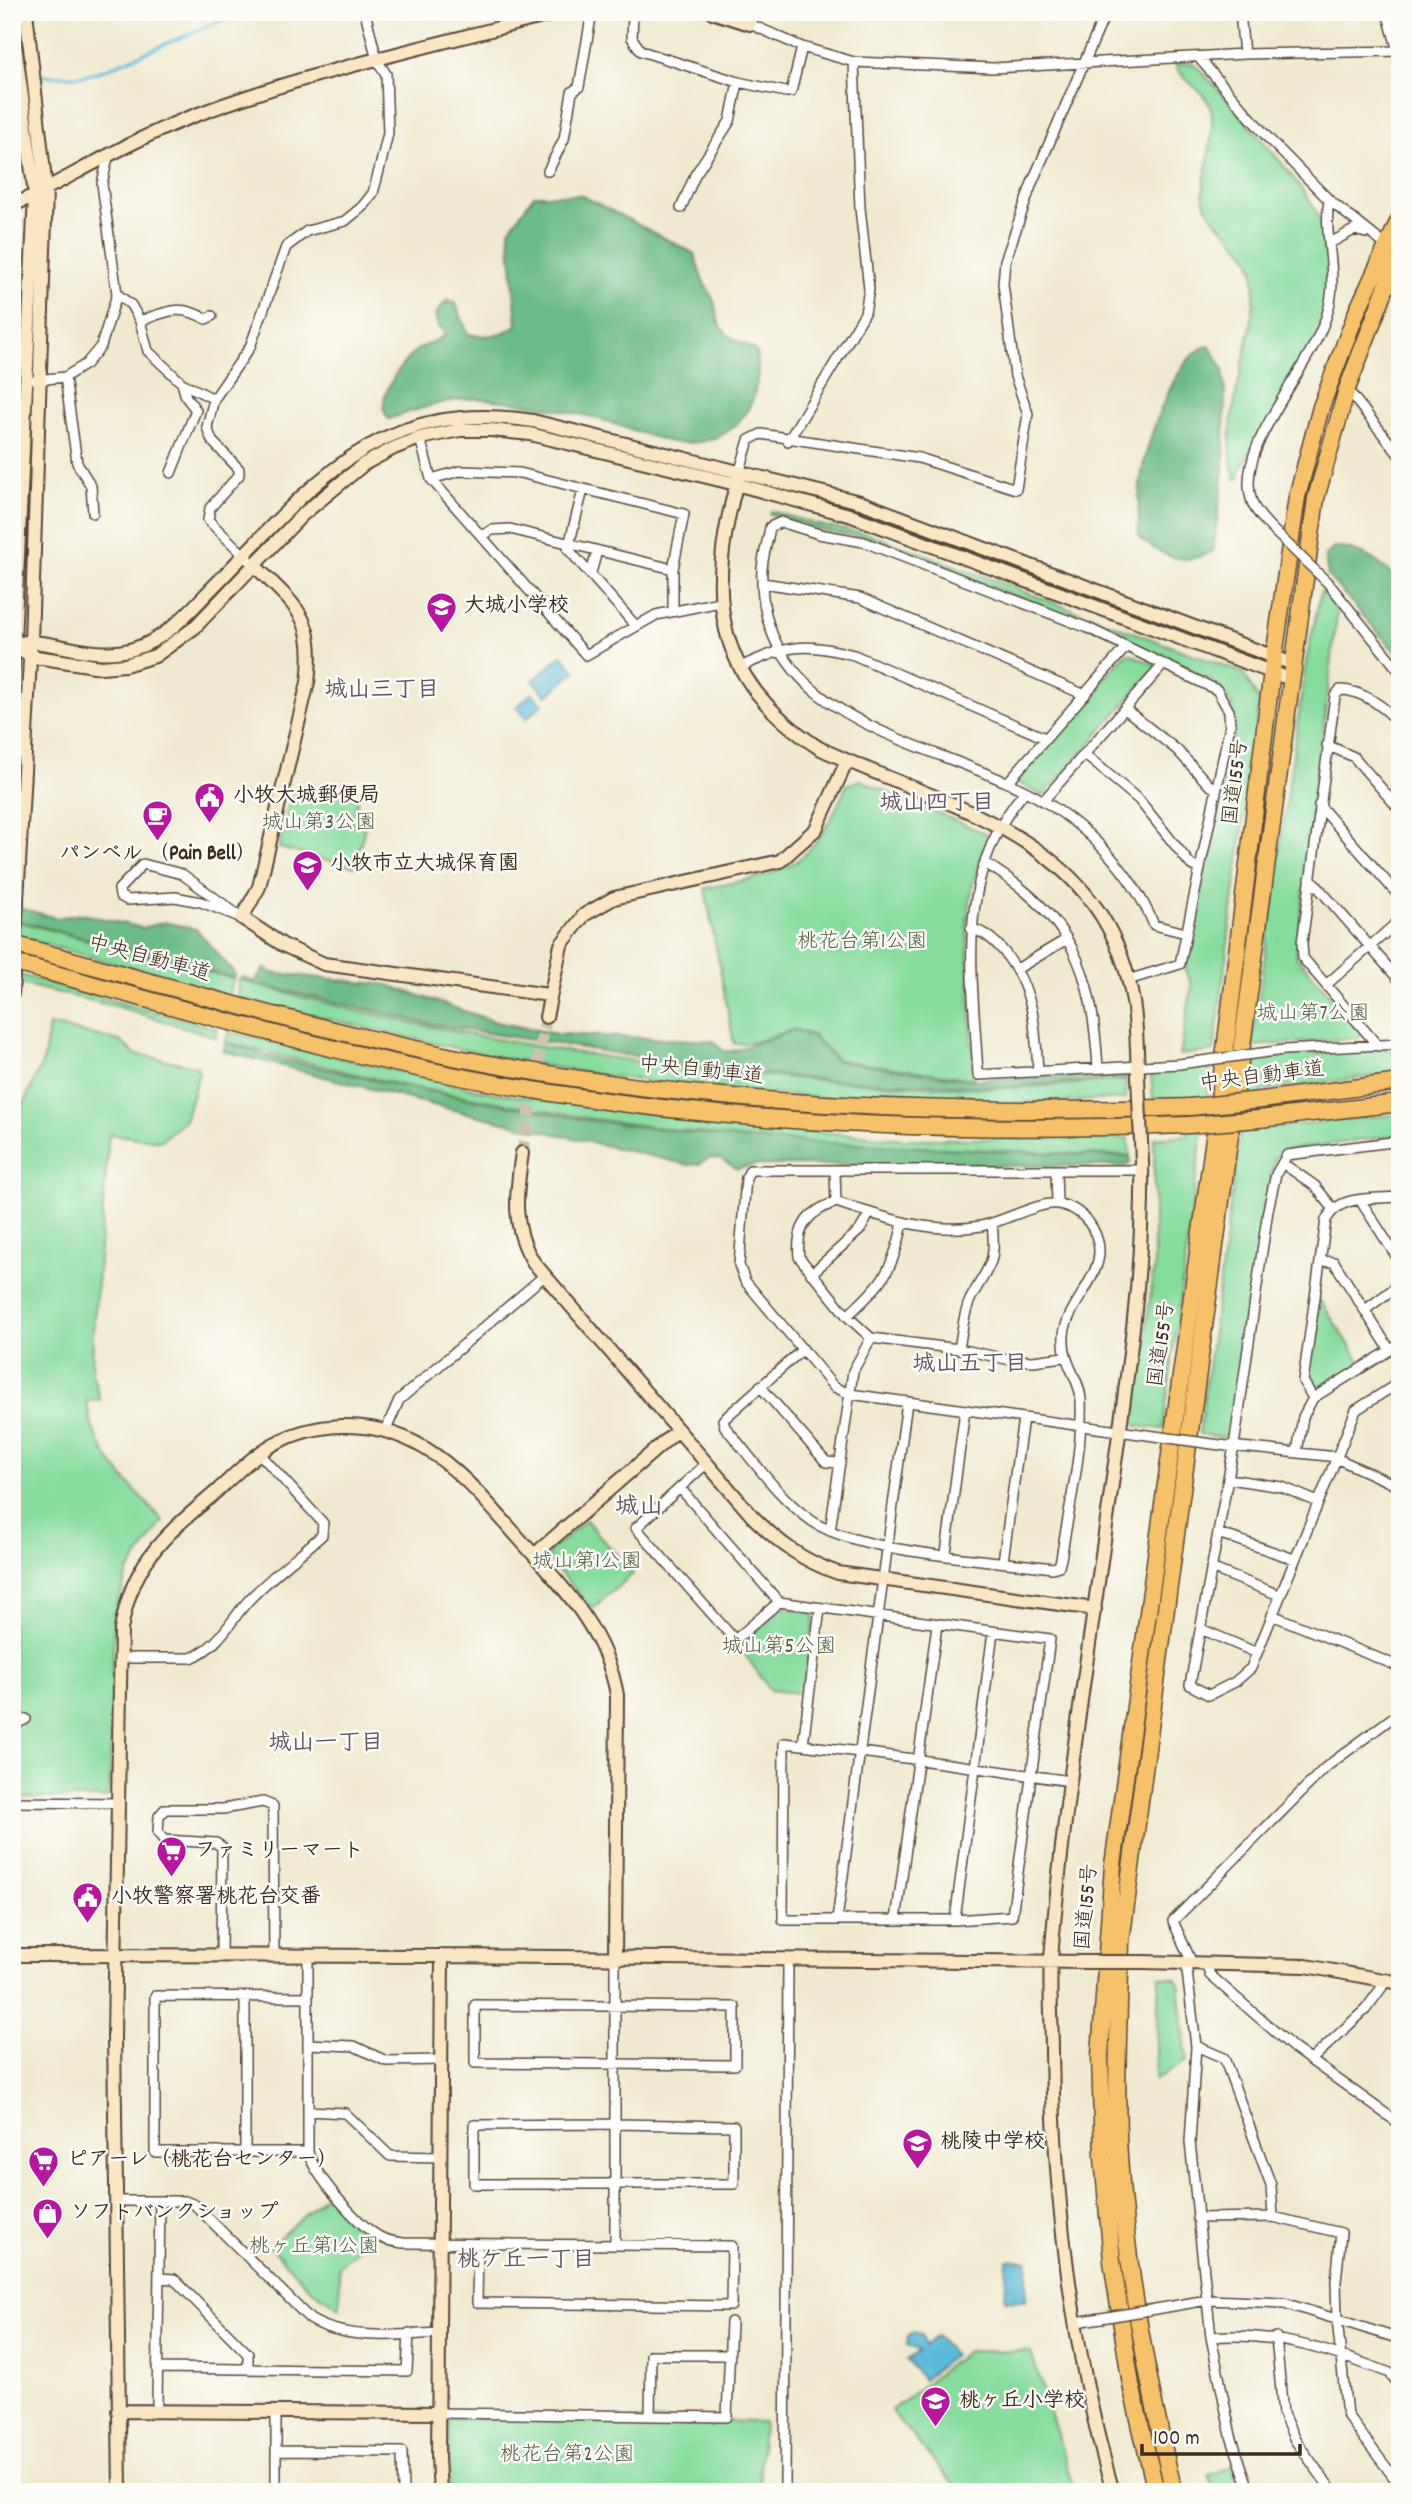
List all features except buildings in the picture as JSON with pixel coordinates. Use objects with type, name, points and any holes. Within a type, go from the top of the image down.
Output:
[{"type":"highway","name":"国道155号","points":[[1174,2492],[1151,2392],[1129,2262],[1119,2155],[1117,2054],[1121,1942],[1316,498],[1347,389],[1396,253],[1400,218]]},
{"type":"highway","name":"国道155号","points":[[1156,2492],[1131,2385],[1112,2261],[1103,2158],[1100,2056],[1105,1944],[1114,1852],[1212,1151],[1273,664],[1297,497],[1321,407],[1396,253]]},
{"type":"highway","name":"中央自動車道","points":[[12,944],[370,1039],[466,1059],[651,1089],[814,1104],[956,1111],[1051,1112],[1190,1107],[1400,1082]]},
{"type":"highway","name":"中央自動車道","points":[[12,962],[368,1057],[557,1094],[747,1117],[912,1128],[1020,1130],[1189,1125],[1400,1103]]},
{"type":"street","points":[[12,994],[42,380],[41,192],[37,93],[26,12]]},
{"type":"street","points":[[242,918],[259,887],[308,682],[312,654],[306,624],[297,609],[208,520],[208,512],[239,475],[239,469],[212,441],[207,427],[214,399],[250,347],[286,247],[307,232],[345,221],[362,207],[373,193],[388,133],[386,74],[377,60],[365,12]]},
{"type":"street","points":[[12,206],[180,121],[227,104],[273,88],[560,12]]},
{"type":"street","points":[[548,171],[564,139],[572,92],[579,87],[592,12]]},
{"type":"street","points":[[633,12],[632,38],[641,51],[738,82],[792,92],[803,47]]},
{"type":"street","points":[[712,12],[750,24],[803,47],[854,62],[993,68],[1244,54],[1399,51],[1387,12]]},
{"type":"street","points":[[1106,12],[1032,183],[1005,261],[1003,284],[1015,376],[1028,414],[1016,489],[919,458],[857,447],[754,436],[748,440],[722,550],[720,602],[726,634],[740,667],[770,710],[792,730],[847,761],[1000,826],[1030,842],[1076,882],[1109,931],[1128,980],[1133,1003],[1142,1166],[1140,1273],[1070,1781],[1051,1961],[1055,2158],[1083,2372],[1113,2492]]},
{"type":"street","points":[[1240,12],[1244,54]]},
{"type":"street","points":[[12,22],[21,92],[41,192],[27,379],[12,681]]},
{"type":"street","points":[[1199,58],[1268,138],[1329,200],[1396,253]]},
{"type":"street","points":[[788,441],[865,313],[869,289],[860,208],[854,62]]},
{"type":"street","points":[[681,208],[695,175],[730,121],[738,82]]},
{"type":"street","points":[[27,379],[65,377],[86,364],[101,346],[117,294],[102,184],[108,157]]},
{"type":"street","points":[[1329,200],[1326,217],[1333,263],[1330,305],[1322,333],[1312,354],[1256,444],[1248,472],[1253,506],[1271,528],[1329,584],[1400,672]]},
{"type":"street","points":[[1330,243],[1354,230],[1371,234]]},
{"type":"street","points":[[117,294],[131,305],[140,321],[148,351],[182,383],[214,399]]},
{"type":"street","points":[[140,321],[171,310],[188,309],[206,319],[212,316]]},
{"type":"street","points":[[65,377],[77,463],[91,486],[93,513]]},
{"type":"street","points":[[171,474],[196,410],[186,397],[182,383]]},
{"type":"street","points":[[1347,389],[1400,456]]},
{"type":"street","points":[[13,644],[31,641],[102,653],[147,643],[183,618],[320,478],[345,459],[389,435],[432,421],[490,416],[533,421],[740,470],[860,502],[1273,664]]},
{"type":"street","points":[[13,644],[30,656],[101,667],[141,661],[181,640],[302,515],[342,479],[385,452],[420,438],[460,430],[509,431],[736,484],[849,515],[1292,671]]},
{"type":"street","points":[[420,438],[431,479],[586,655],[636,625],[673,610],[720,602]]},
{"type":"street","points":[[431,479],[460,471],[484,469],[520,473],[684,514],[673,569],[673,610]]},
{"type":"street","points":[[583,490],[568,549],[636,625]]},
{"type":"street","points":[[1128,980],[1180,964],[1230,724],[1226,702],[1217,690],[1087,628],[915,560],[864,542],[819,534],[781,522],[771,527],[762,567],[764,605],[779,648],[807,687],[842,713],[1026,791],[1043,801],[1087,833],[1112,858],[1138,895],[1154,925],[1186,933]]},
{"type":"street","points":[[481,536],[492,530],[510,529],[673,569]]},
{"type":"street","points":[[592,573],[597,551]]},
{"type":"street","points":[[763,583],[860,598],[1085,695]]},
{"type":"street","points":[[740,667],[779,648],[803,645],[854,655],[1045,738]]},
{"type":"street","points":[[1007,783],[1126,647]]},
{"type":"street","points":[[1043,801],[1164,664]]},
{"type":"street","points":[[1378,1046],[1303,958],[1310,878],[1335,696],[1340,691],[1354,692],[1376,702],[1400,724]]},
{"type":"street","points":[[1125,709],[1177,750],[1209,785],[1217,789]]},
{"type":"street","points":[[1327,745],[1354,757],[1400,810]]},
{"type":"street","points":[[1084,754],[1139,800],[1191,865],[1200,869]]},
{"type":"street","points":[[545,1017],[561,945],[584,915],[614,898],[780,861],[816,829],[847,761]]},
{"type":"street","points":[[1026,791],[1000,826],[975,892],[971,929],[978,1075],[1098,1068],[1138,1072],[1284,1050],[1400,1044]]},
{"type":"street","points":[[1319,805],[1400,897]]},
{"type":"street","points":[[985,863],[1032,896],[1067,939],[1082,967],[1092,1000],[1098,1068]]},
{"type":"street","points":[[242,918],[201,902],[175,897],[127,900],[120,896],[119,889],[143,864],[162,866],[182,873],[283,945],[324,964],[549,995]]},
{"type":"street","points":[[1310,878],[1400,981]]},
{"type":"street","points":[[1326,985],[1400,920]]},
{"type":"street","points":[[971,929],[979,930],[998,944],[1028,988],[1033,1007],[1038,1071]]},
{"type":"street","points":[[1017,969],[1067,939]]},
{"type":"street","points":[[1400,1141],[1287,1155],[1281,1162],[1268,1210],[1231,1446],[1229,1479],[1190,1685],[1209,1695],[1235,1682],[1251,1668],[1356,1410],[1400,1382]]},
{"type":"street","points":[[522,1153],[515,1196],[518,1231],[524,1247],[544,1276],[785,1548],[829,1570],[1095,1609]]},
{"type":"street","points":[[1142,1166],[1056,1171],[750,1170],[746,1178],[739,1265],[745,1281],[834,1387],[850,1394],[1120,1432],[1336,1458],[1400,1487]]},
{"type":"street","points":[[1288,1167],[1315,1186],[1332,1207]]},
{"type":"street","points":[[835,1171],[836,1202]]},
{"type":"street","points":[[1056,1171],[1057,1204]]},
{"type":"street","points":[[1313,1398],[1303,1381],[1326,1220],[1332,1207],[1344,1201],[1400,1197]]},
{"type":"street","points":[[1360,1200],[1400,1262]]},
{"type":"street","points":[[803,1349],[725,1416],[725,1427],[797,1509],[831,1531],[851,1539],[887,1546],[1059,1566],[1080,1426],[1081,1396],[1064,1357],[1065,1332],[1070,1315],[1097,1263],[1098,1243],[1091,1226],[1081,1214],[1057,1204],[992,1223],[962,1228],[903,1223],[836,1202],[809,1214],[800,1228],[799,1257],[811,1274],[870,1338],[959,1349],[1011,1360],[1033,1362],[1064,1357]]},
{"type":"street","points":[[811,1274],[860,1230],[870,1213]]},
{"type":"street","points":[[847,1315],[877,1289],[887,1275],[895,1259],[903,1223]]},
{"type":"street","points":[[959,1349],[970,1301],[992,1266],[995,1249],[992,1223]]},
{"type":"street","points":[[1320,1261],[1334,1262],[1390,1350]]},
{"type":"street","points":[[386,1430],[399,1401],[544,1276]]},
{"type":"street","points":[[1365,1310],[1400,1284]]},
{"type":"street","points":[[831,1531],[853,1371],[870,1338]]},
{"type":"street","points":[[1297,1452],[1303,1417],[1313,1398],[1400,1344]]},
{"type":"street","points":[[760,1387],[826,1462],[840,1464]]},
{"type":"street","points":[[836,1920],[907,1402]]},
{"type":"street","points":[[946,1553],[965,1410]]},
{"type":"street","points":[[1003,1561],[1023,1418]]},
{"type":"street","points":[[120,2492],[115,1956],[121,1658],[125,1604],[144,1562],[176,1525],[260,1454],[286,1438],[317,1429],[361,1426],[386,1430],[415,1440],[450,1463],[589,1620],[608,1656],[617,1695],[615,2244]]},
{"type":"street","points":[[534,1555],[678,1430]]},
{"type":"street","points":[[121,1658],[191,1658],[200,1654],[231,1628],[247,1602],[322,1535],[323,1523],[260,1454]]},
{"type":"street","points":[[707,1463],[636,1528],[735,1640],[779,1602]]},
{"type":"street","points":[[1229,1479],[1282,1488],[1318,1503]]},
{"type":"street","points":[[680,1488],[779,1602],[1049,1639],[1031,1776],[1012,1916],[955,1920],[783,1920],[784,1743],[918,1760],[973,1768],[1031,1776],[1070,1781]]},
{"type":"street","points":[[1218,1533],[1294,1559]]},
{"type":"street","points":[[1211,1568],[1279,1594]]},
{"type":"street","points":[[803,1745],[820,1608]]},
{"type":"street","points":[[1272,1615],[1400,1667]]},
{"type":"street","points":[[896,1920],[937,1625]]},
{"type":"street","points":[[1201,1629],[1256,1653]]},
{"type":"street","points":[[955,1920],[993,1632]]},
{"type":"street","points":[[1250,2492],[1231,2436],[1211,2337],[1190,2142],[1196,2046],[1189,1963],[1173,1921],[1326,1767],[1400,1712]]},
{"type":"street","points":[[12,1726],[26,1719]]},
{"type":"street","points":[[12,1802],[118,1803]]},
{"type":"street","points":[[222,1957],[222,1847],[218,1843],[164,1840],[158,1833],[158,1824],[159,1816],[165,1809],[223,1808],[263,1802],[273,1806],[274,1957]]},
{"type":"street","points":[[12,1955],[1206,1963],[1306,1966],[1394,1981]]},
{"type":"street","points":[[440,2492],[442,1956]]},
{"type":"street","points":[[307,1958],[308,2152],[318,2177],[383,2238],[403,2243],[441,2244],[478,2244],[615,2244],[732,2246],[731,2306],[477,2303],[478,2244]]},
{"type":"street","points":[[785,2492],[788,1961]]},
{"type":"street","points":[[1206,1963],[1210,1975],[1311,2060],[1400,2124]]},
{"type":"street","points":[[1311,2060],[1394,1981]]},
{"type":"street","points":[[307,1997],[155,1996],[155,2152],[308,2152]]},
{"type":"street","points":[[245,1997],[245,2151]]},
{"type":"street","points":[[475,2005],[616,2005],[735,2007],[736,2065],[475,2063],[475,2005]]},
{"type":"street","points":[[307,2044],[355,2046],[386,2061],[442,2060]]},
{"type":"street","points":[[1196,2046],[1224,2058],[1271,2185],[1273,2217]]},
{"type":"street","points":[[308,2111],[345,2113],[390,2156],[441,2157]]},
{"type":"street","points":[[474,2124],[734,2126],[734,2184],[615,2184],[474,2184],[474,2124]]},
{"type":"street","points":[[116,2201],[185,2201],[195,2205],[310,2319],[324,2327],[349,2332],[439,2333]]},
{"type":"street","points":[[157,2403],[160,2202]]},
{"type":"street","points":[[1197,2218],[1273,2217],[1340,2233],[1336,2281],[1337,2319],[1347,2415],[1399,2482],[1389,2492]]},
{"type":"street","points":[[159,2278],[174,2279],[248,2354],[248,2370]]},
{"type":"street","points":[[1076,2322],[1207,2300],[1284,2303],[1400,2339]]},
{"type":"street","points":[[118,2411],[727,2417],[731,2322]]},
{"type":"street","points":[[157,2368],[407,2371],[410,2333]]},
{"type":"street","points":[[1211,2337],[1242,2334],[1276,2337],[1340,2354],[1390,2372],[1400,2386]]},
{"type":"street","points":[[1276,2337],[1283,2414],[1295,2440],[1333,2492]]},
{"type":"street","points":[[650,2416],[651,2355],[730,2355]]},
{"type":"street","points":[[1151,2392],[1182,2492]]},
{"type":"street","points":[[275,2492],[276,2413]]},
{"type":"street","points":[[276,2451],[402,2452],[403,2492]]},
{"type":"green space","points":[[1193,63],[1306,195],[1325,233],[1330,255],[1331,280],[1322,327],[1303,368],[1242,466],[1238,479],[1235,479],[1231,455],[1231,429],[1251,324],[1254,273],[1240,245],[1216,221],[1205,204],[1203,196],[1212,133],[1211,109],[1205,97],[1183,76],[1175,64]]},
{"type":"green space","points":[[534,195],[581,195],[695,254],[723,329],[730,337],[757,353],[758,372],[750,405],[731,429],[700,442],[680,443],[588,416],[483,399],[447,402],[389,419],[385,412],[386,394],[401,366],[413,353],[446,334],[438,326],[435,315],[446,301],[455,302],[468,334],[494,335],[517,325],[509,230]]},
{"type":"green space","points":[[1210,346],[1223,369],[1225,393],[1224,470],[1213,551],[1192,558],[1174,558],[1139,538],[1142,472],[1159,414],[1176,377],[1198,351]]},
{"type":"green space","points":[[771,511],[822,526],[869,534],[1243,673],[1259,701],[1214,1051],[1180,1055],[1192,985],[1185,968],[1235,727],[1232,705],[1214,682],[1095,627],[868,538],[820,530],[770,514]]},
{"type":"green space","points":[[1335,547],[1371,558],[1400,583],[1400,657],[1328,576],[1325,556]]},
{"type":"green space","name":"城山第7公園","points":[[1321,591],[1338,606],[1296,956],[1362,1032],[1359,1038],[1252,1046],[1306,662]]},
{"type":"green space","points":[[1130,654],[1158,666],[1043,796],[1018,783],[1017,778],[1125,655]]},
{"type":"green space","name":"桃花台第1公園","points":[[860,780],[987,834],[989,839],[973,882],[967,922],[974,1079],[838,1060],[812,1035],[794,1029],[758,1041],[734,1044],[705,888],[759,877],[779,871],[795,862],[809,851],[821,835],[847,785]]},
{"type":"green space","name":"城山第3公園","points":[[298,786],[358,799],[352,823],[365,828],[354,867],[279,848],[287,809]]},
{"type":"green space","points":[[12,906],[57,918],[82,914],[142,928],[164,922],[196,929],[235,974],[235,978],[12,919]]},
{"type":"green space","points":[[12,920],[234,979],[228,995],[12,935]]},
{"type":"green space","points":[[265,968],[272,973],[388,985],[496,1022],[556,1034],[714,1041],[723,1051],[733,1051],[794,1030],[811,1036],[837,1061],[974,1080],[1123,1073],[1126,1079],[1001,1087],[827,1080],[709,1068],[430,1024],[239,980],[243,977],[254,982]]},
{"type":"green space","points":[[12,973],[218,1029],[216,1037],[122,1008],[12,982]]},
{"type":"green space","points":[[239,980],[424,1025],[615,1058],[712,1070],[905,1085],[1015,1088],[1126,1080],[1126,1099],[994,1103],[861,1100],[662,1083],[506,1058],[238,998]]},
{"type":"green space","points":[[49,1025],[120,1041],[135,1054],[197,1066],[199,1073],[185,1120],[160,1141],[109,1134],[93,1334],[92,1373],[100,1400],[87,1401],[90,1419],[104,1451],[163,1521],[129,1570],[114,1613],[110,1775],[108,1795],[105,1798],[12,1798],[12,1130],[44,1059]]},
{"type":"green space","points":[[229,1032],[489,1092],[753,1127],[907,1139],[1128,1138],[1130,1156],[744,1139],[587,1118],[401,1085],[225,1042]]},
{"type":"green space","points":[[226,1042],[267,1056],[401,1086],[587,1120],[744,1139],[1130,1157],[1130,1163],[1126,1166],[755,1165],[737,1169],[720,1159],[709,1158],[699,1164],[689,1165],[445,1108],[223,1051]]},
{"type":"green space","points":[[1400,1049],[1400,1073],[1262,1090],[1258,1129],[1400,1114],[1400,1135],[1286,1150],[1275,1157],[1263,1211],[1231,1436],[1226,1438],[1199,1434],[1250,1060],[1290,1054]]},
{"type":"green space","points":[[1211,1065],[1163,1429],[1137,1426],[1134,1422],[1154,1268],[1154,1142],[1155,1138],[1188,1135],[1191,1097],[1153,1099],[1151,1074],[1154,1071]]},
{"type":"green space","points":[[1319,1299],[1362,1364],[1319,1390],[1312,1387],[1308,1380]]},
{"type":"green space","name":"城山第1公園","points":[[586,1520],[633,1574],[594,1607],[589,1606],[548,1559],[549,1552]]},
{"type":"green space","name":"城山第5公園","points":[[781,1608],[815,1610],[804,1694],[770,1690],[739,1646]]},
{"type":"green space","points":[[1159,1977],[1175,1978],[1179,1984],[1187,2061],[1155,2080]]},
{"type":"green space","name":"桃ヶ丘第1公園","points":[[327,2194],[370,2238],[339,2266],[340,2308],[308,2287],[270,2246]]},
{"type":"green space","points":[[967,2351],[1031,2352],[1075,2492],[960,2492],[891,2411]]},
{"type":"green space","name":"桃花台第2公園","points":[[448,2420],[763,2422],[759,2492],[449,2492]]},
{"type":"green space","points":[[1232,2466],[1240,2492],[1215,2492],[1209,2475]]},
{"type":"water","points":[[562,655],[576,671],[547,696],[533,680]]},
{"type":"water","points":[[532,693],[543,704],[526,719],[516,707]]},
{"type":"water","points":[[1007,2260],[1028,2261],[1026,2301],[1005,2300]]},
{"type":"water","points":[[913,2332],[922,2334],[925,2346],[937,2336],[954,2355],[923,2380],[907,2360],[919,2351],[907,2345],[908,2336]]},
{"type":"waterway","points":[[12,76],[83,76],[104,70],[241,12]]},
{"type":"tunnel","points":[[522,1153],[546,1017]]},
{"type":"place","name":"大城小学校","points":[[441,634]]},
{"type":"place","name":"小牧大城郵便局","points":[[210,824]]},
{"type":"place","name":"パンベル （Pain Bell）","points":[[158,842]]},
{"type":"place","name":"小牧市立大城保育園","points":[[307,892]]},
{"type":"place","name":"ファミリーマート","points":[[172,1879]]},
{"type":"place","name":"小牧警察署桃花台交番","points":[[88,1925]]},
{"type":"place","name":"桃陵中学校","points":[[917,2170]]},
{"type":"place","name":"ピアーレ（桃花台センター）","points":[[44,2188]]},
{"type":"place","name":"ソフトバンクショップ","points":[[47,2241]]},
{"type":"place","name":"桃ヶ丘小学校","points":[[936,2429]]},
{"type":"district","name":"城山三丁目","points":[[382,691]]},
{"type":"district","name":"城山四丁目","points":[[937,804]]},
{"type":"district","name":"城山五丁目","points":[[970,1365]]},
{"type":"district","name":"城山","points":[[639,1508]]},
{"type":"district","name":"城山一丁目","points":[[326,1744]]},
{"type":"district","name":"桃ケ丘一丁目","points":[[526,2261]]}]
